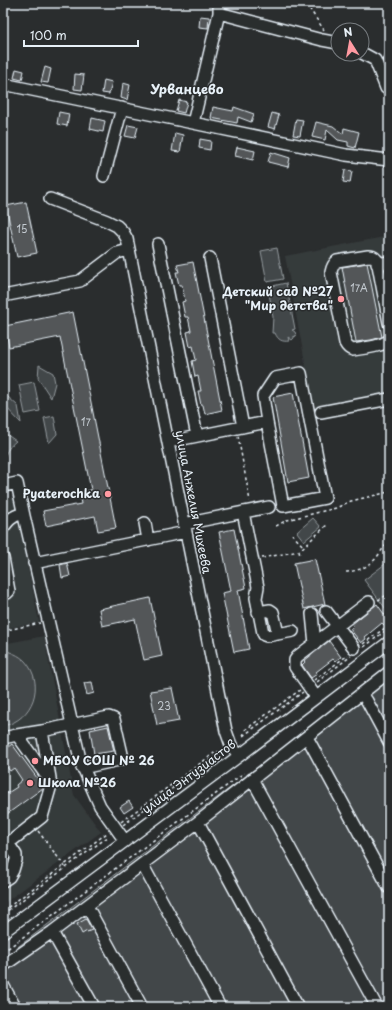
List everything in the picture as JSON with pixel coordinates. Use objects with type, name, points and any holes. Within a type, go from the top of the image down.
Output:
[{"type":"street","points":[[193,123],[219,8],[330,42]]},
{"type":"street","points":[[370,57],[375,60],[386,88],[389,88]]},
{"type":"street","points":[[3,84],[346,155],[389,160]]},
{"type":"street","points":[[104,176],[122,108]]},
{"type":"street","name":"улица Анжелия Михеева","points":[[50,199],[117,226],[127,239],[226,731],[230,742],[239,756]]},
{"type":"street","points":[[158,244],[197,436]]},
{"type":"street","points":[[3,296],[80,281],[117,253],[129,250]]},
{"type":"street","points":[[389,323],[377,260],[372,256],[368,256],[337,261],[332,266],[332,272],[346,346],[353,350],[380,345],[389,340]]},
{"type":"street","points":[[210,258],[238,401],[240,428]]},
{"type":"street","points":[[377,264],[389,262]]},
{"type":"street","points":[[301,373],[325,498],[283,506],[267,422],[263,396],[275,378],[301,373]]},
{"type":"street","points":[[321,412],[389,399]]},
{"type":"street","points":[[168,442],[267,422]]},
{"type":"street","points":[[3,486],[17,483],[34,563],[82,768],[100,806],[125,841]]},
{"type":"street","points":[[34,563],[148,540],[185,528],[269,507]]},
{"type":"street","points":[[248,512],[252,560],[258,587],[256,596],[263,634],[267,636],[293,631]]},
{"type":"street","points":[[3,528],[13,517],[21,514],[24,516]]},
{"type":"street","points":[[145,523],[148,540]]},
{"type":"street","points":[[3,558],[9,590],[7,593],[3,594]]},
{"type":"street","points":[[316,697],[295,667],[295,660],[298,656],[369,602]]},
{"type":"street","points":[[326,611],[354,648]]},
{"type":"street","points":[[312,614],[315,644]]},
{"type":"street","name":"улица Энтузиастов","points":[[3,932],[389,642]]},
{"type":"street","points":[[3,966],[52,932],[198,822],[250,775],[307,737],[389,672]]},
{"type":"street","points":[[362,694],[389,742]]},
{"type":"street","points":[[3,738],[112,717],[116,721],[122,758],[119,760],[82,768]]},
{"type":"street","points":[[3,881],[13,870],[16,860],[16,854],[10,846],[10,842],[43,817],[51,782],[42,730]]},
{"type":"street","points":[[17,736],[51,782]]},
{"type":"street","points":[[307,737],[389,888]]},
{"type":"street","points":[[250,775],[377,1007]]},
{"type":"street","points":[[198,822],[298,1007]]},
{"type":"street","points":[[142,864],[220,1007]]},
{"type":"street","points":[[87,906],[142,1007]]},
{"type":"street","points":[[52,932],[94,1007]]},
{"type":"street","points":[[3,984],[15,1007]]},
{"type":"street","points":[[3,1001],[7,1007]]},
{"type":"path","points":[[307,3],[314,17],[326,33]]},
{"type":"path","points":[[240,428],[248,512]]},
{"type":"path","points":[[276,526],[287,520],[336,508],[352,501],[389,492]]},
{"type":"path","points":[[252,560],[299,550],[328,524]]},
{"type":"path","points":[[292,534],[304,546]]},
{"type":"path","points":[[346,572],[355,571],[368,566],[389,543]]},
{"type":"path","points":[[299,550],[300,556]]},
{"type":"path","points":[[3,631],[48,622]]},
{"type":"path","points":[[3,952],[250,775]]},
{"type":"path","points":[[32,825],[66,868]]},
{"type":"shaded area","name":"Детский сад №27 \"Мир детства\"","points":[[389,236],[389,396],[314,410],[285,256]]},
{"type":"shaded area","points":[[277,248],[283,279],[267,282],[261,251]]},
{"type":"shaded area","points":[[286,283],[295,329],[292,330],[296,335],[292,340],[288,337],[289,341],[282,341],[275,333],[272,333],[273,317],[268,287]]},
{"type":"shaded area","points":[[39,365],[53,373],[55,383],[51,398],[38,378]]},
{"type":"shaded area","points":[[34,382],[40,411],[25,414],[19,385]]},
{"type":"shaded area","points":[[8,397],[18,406],[21,423],[3,404]]},
{"type":"shaded area","points":[[54,416],[57,434],[49,443],[44,418]]},
{"type":"shaded area","points":[[3,432],[16,441],[9,448],[4,458],[3,457]]},
{"type":"shaded area","points":[[15,497],[39,622],[3,629],[3,500]]},
{"type":"shaded area","points":[[313,518],[321,527],[304,541],[297,532]]},
{"type":"shaded area","points":[[389,561],[389,613],[364,580]]},
{"type":"shaded area","name":"МБОУ СОШ № 26","points":[[44,636],[74,795],[101,832],[3,904],[3,644]]},
{"type":"shaded area","points":[[3,650],[15,654],[25,661],[35,680],[35,690],[29,709],[22,717],[3,726]]},
{"type":"shaded area","points":[[389,669],[389,1007],[11,1007],[3,993],[3,958]]},
{"type":"building","points":[[200,16],[209,17],[208,28],[199,27]]},
{"type":"building","points":[[45,67],[51,69],[48,83],[41,82]]},
{"type":"building","points":[[16,69],[24,71],[22,80],[14,78]]},
{"type":"building","points":[[75,74],[84,75],[82,90],[74,89]]},
{"type":"building","points":[[104,80],[112,82],[109,94],[102,93]]},
{"type":"building","points":[[123,83],[130,85],[127,100],[121,98]]},
{"type":"building","points":[[179,100],[187,102],[184,113],[176,111]]},
{"type":"building","points":[[213,107],[233,111],[234,107],[254,114],[251,122],[238,117],[237,123],[211,118]]},
{"type":"building","points":[[59,112],[69,114],[67,126],[57,124]]},
{"type":"building","points":[[272,113],[279,115],[275,129],[268,127]]},
{"type":"building","points":[[92,118],[105,121],[103,132],[90,129]]},
{"type":"building","points":[[296,119],[303,120],[300,136],[293,135]]},
{"type":"building","points":[[316,122],[333,126],[343,134],[344,128],[359,132],[355,148],[348,146],[348,142],[338,140],[327,130],[325,140],[312,137]]},
{"type":"building","points":[[128,125],[138,127],[135,138],[125,136]]},
{"type":"building","points":[[175,133],[183,135],[180,152],[172,151]]},
{"type":"building","points":[[200,139],[211,141],[210,150],[199,148]]},
{"type":"building","points":[[237,147],[255,151],[253,160],[235,156]]},
{"type":"building","points":[[271,152],[290,158],[288,167],[268,162]]},
{"type":"building","points":[[345,170],[352,171],[350,183],[343,182]]},
{"type":"building","points":[[26,202],[37,253],[17,257],[6,206]]},
{"type":"building","points":[[193,262],[222,410],[205,414],[203,405],[201,405],[198,391],[201,391],[198,376],[195,377],[192,361],[196,360],[193,346],[190,347],[187,332],[191,331],[188,317],[185,317],[182,302],[185,301],[182,285],[179,285],[176,272],[179,272],[177,265]]},
{"type":"building","points":[[367,263],[382,337],[356,342],[342,267]]},
{"type":"building","points":[[73,312],[116,528],[98,531],[95,516],[46,526],[43,511],[81,504],[79,493],[91,490],[60,337],[9,347],[5,326]]},
{"type":"building","points":[[293,393],[309,478],[288,482],[273,397]]},
{"type":"building","points":[[234,529],[246,588],[238,590],[249,649],[234,652],[222,593],[231,591],[219,532]]},
{"type":"building","points":[[315,559],[325,604],[304,609],[294,563]]},
{"type":"building","points":[[67,563],[70,576],[62,578],[60,565]]},
{"type":"building","points":[[150,598],[162,656],[144,660],[135,619],[102,626],[99,609]]},
{"type":"building","points":[[377,604],[389,621],[384,625],[382,623],[365,637],[366,639],[361,643],[350,629],[354,627],[352,624]]},
{"type":"building","points":[[329,641],[341,657],[335,661],[333,659],[316,672],[317,674],[311,678],[302,665],[305,662],[304,661]]},
{"type":"building","points":[[92,682],[94,693],[87,695],[84,683]]},
{"type":"building","points":[[172,688],[179,721],[157,725],[150,691]]},
{"type":"building","points":[[108,726],[114,751],[94,754],[90,730]]},
{"type":"building","name":"Школа №26","points":[[12,744],[43,788],[3,817],[3,796],[17,787],[16,785],[22,780],[14,768],[10,771],[6,766],[3,768],[3,751]]},
{"type":"building","points":[[129,801],[133,807],[124,813],[120,807]]},
{"type":"building","points":[[86,919],[92,930],[82,934],[77,924]]},
{"type":"place","name":"Детский сад №27 \"Мир детства\"","points":[[341,299]]},
{"type":"place","name":"Pyaterochka","points":[[108,494]]},
{"type":"place","name":"МБОУ СОШ № 26","points":[[35,761]]},
{"type":"place","name":"Школа №26","points":[[30,783]]},
{"type":"district","name":"Урванцево","points":[[187,89]]}]
